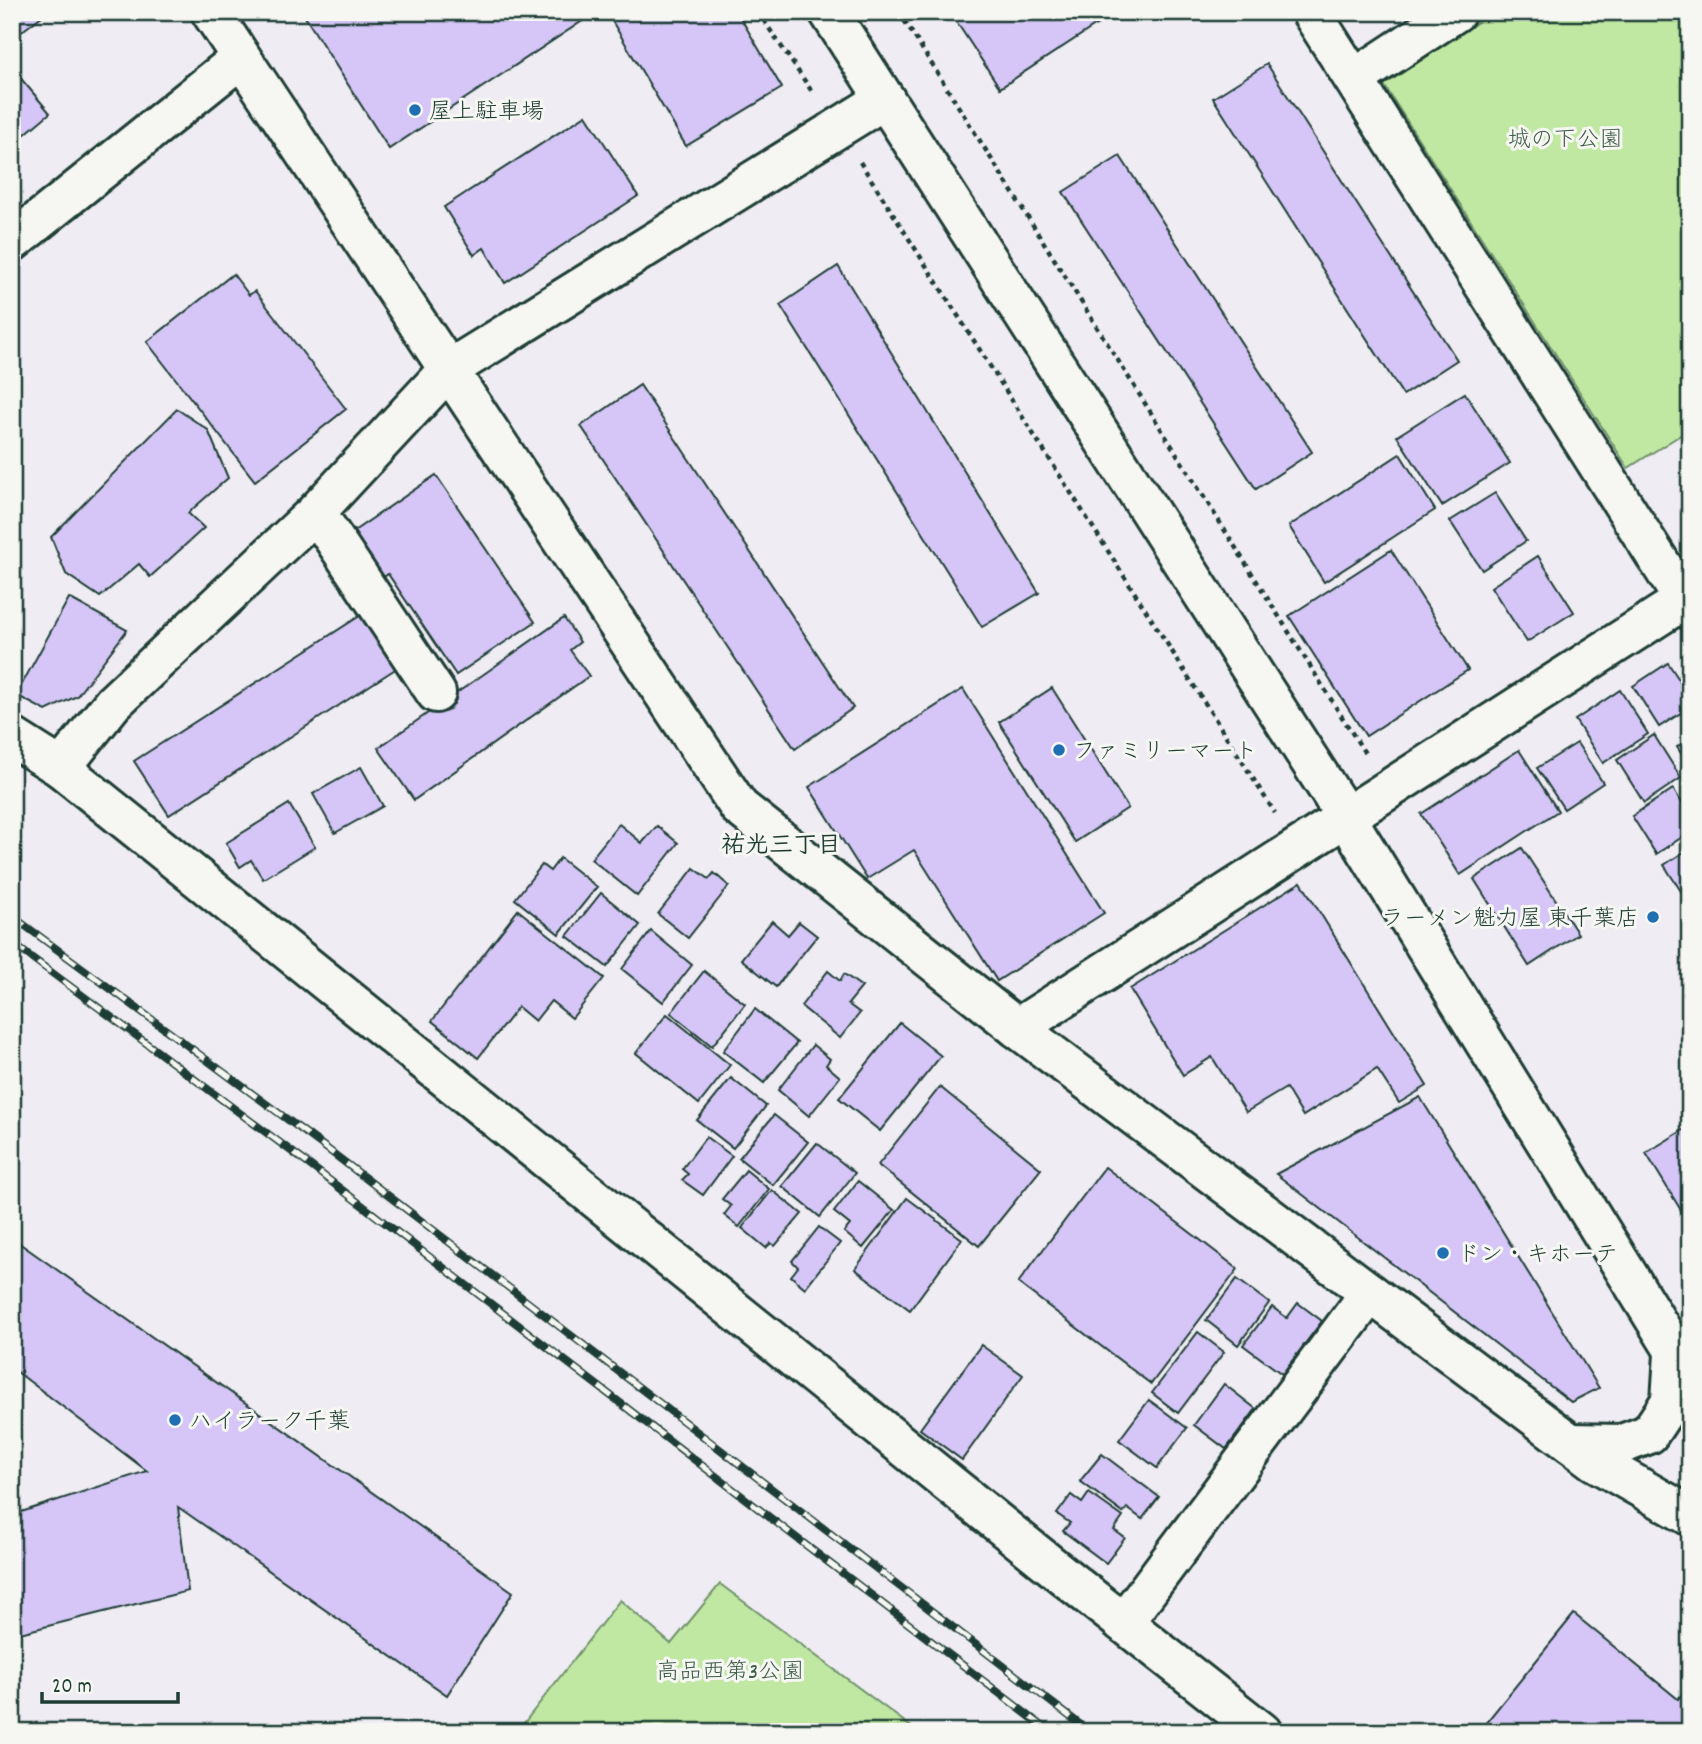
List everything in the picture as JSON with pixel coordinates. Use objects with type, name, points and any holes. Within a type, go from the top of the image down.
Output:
[{"type":"street","points":[[211,12],[738,807],[1017,1028],[1594,1461],[1690,1516]]},
{"type":"street","points":[[830,12],[1346,817],[1682,1365],[1671,1401],[1649,1434],[1622,1444],[1570,1443]]},
{"type":"street","points":[[1017,1028],[1688,602],[1311,12]]},
{"type":"street","points":[[1354,79],[1456,12]]},
{"type":"street","points":[[12,242],[242,58]]},
{"type":"street","points":[[61,768],[113,704],[316,512],[448,370],[885,99]]},
{"type":"street","points":[[316,512],[436,693]]},
{"type":"street","points":[[12,737],[61,768],[1262,1732]]},
{"type":"street","points":[[1123,1623],[1370,1293]]},
{"type":"path","points":[[758,12],[814,95]]},
{"type":"path","points":[[899,12],[1368,758]]},
{"type":"path","points":[[853,151],[1275,814]]},
{"type":"green space","name":"城の下公園","points":[[1493,12],[1690,12],[1690,429],[1628,468],[1384,85]]},
{"type":"green space","name":"高品西第3公園","points":[[720,1584],[918,1732],[517,1732],[620,1600],[671,1644]]},
{"type":"building","points":[[12,12],[47,12],[12,39]]},
{"type":"building","points":[[302,12],[596,12],[389,149]]},
{"type":"building","points":[[614,12],[737,12],[782,88],[686,146],[609,16]]},
{"type":"building","points":[[950,12],[1116,12],[1000,88]]},
{"type":"building","points":[[1267,64],[1457,360],[1403,395],[1213,98]]},
{"type":"building","points":[[12,68],[50,113],[12,145]]},
{"type":"building","points":[[586,115],[638,196],[505,283],[484,248],[474,255],[444,207]]},
{"type":"building","points":[[1120,156],[1312,452],[1256,489],[1063,192]]},
{"type":"building","points":[[838,266],[1039,593],[982,627],[780,305]]},
{"type":"building","points":[[233,274],[249,295],[255,291],[346,409],[255,481],[147,342]]},
{"type":"building","points":[[640,385],[853,708],[795,749],[581,426]]},
{"type":"building","points":[[1465,393],[1510,463],[1442,506],[1397,436]]},
{"type":"building","points":[[177,409],[208,430],[228,478],[188,513],[204,528],[150,577],[139,564],[100,597],[66,574],[51,537]]},
{"type":"building","points":[[1400,454],[1435,510],[1324,582],[1289,526]]},
{"type":"building","points":[[436,475],[535,622],[456,675],[388,574],[381,579],[351,533]]},
{"type":"building","points":[[1495,493],[1526,541],[1482,570],[1450,521]]},
{"type":"building","points":[[1391,550],[1468,670],[1366,736],[1289,616]]},
{"type":"building","points":[[1538,556],[1574,612],[1527,642],[1491,587]]},
{"type":"building","points":[[69,598],[127,630],[77,696],[46,711],[16,695]]},
{"type":"building","points":[[366,612],[400,666],[169,815],[134,761]]},
{"type":"building","points":[[564,618],[580,642],[570,650],[589,676],[414,800],[378,748]]},
{"type":"building","points":[[1668,663],[1690,696],[1690,707],[1659,727],[1633,686]]},
{"type":"building","points":[[1052,688],[1128,808],[1075,842],[999,722]]},
{"type":"building","points":[[963,689],[1104,913],[997,981],[914,850],[867,879],[809,787]]},
{"type":"building","points":[[1620,690],[1648,734],[1603,763],[1575,720]]},
{"type":"building","points":[[1654,735],[1681,778],[1644,803],[1617,760]]},
{"type":"building","points":[[1690,739],[1690,767],[1677,747]]},
{"type":"building","points":[[1577,743],[1603,783],[1564,809],[1537,768]]},
{"type":"building","points":[[1519,750],[1558,811],[1460,875],[1421,814]]},
{"type":"building","points":[[361,767],[383,806],[335,833],[313,794]]},
{"type":"building","points":[[1673,789],[1690,815],[1690,832],[1656,854],[1632,816]]},
{"type":"building","points":[[289,804],[315,847],[263,879],[251,860],[240,867],[226,843]]},
{"type":"building","points":[[619,824],[642,843],[657,826],[678,843],[637,896],[591,859]]},
{"type":"building","points":[[1522,848],[1578,934],[1529,966],[1474,879]]},
{"type":"building","points":[[1690,848],[1690,905],[1664,865]]},
{"type":"building","points":[[560,858],[597,887],[559,934],[515,899],[542,865],[550,871]]},
{"type":"building","points":[[694,868],[709,879],[714,873],[729,886],[688,938],[658,914]]},
{"type":"building","points":[[1301,882],[1427,1086],[1399,1103],[1377,1069],[1303,1116],[1286,1088],[1246,1112],[1212,1057],[1183,1075],[1130,989]]},
{"type":"building","points":[[601,893],[640,925],[607,967],[567,936]]},
{"type":"building","points":[[518,910],[604,978],[572,1018],[551,1001],[535,1021],[518,1007],[478,1058],[432,1021]]},
{"type":"building","points":[[772,921],[788,935],[799,922],[817,936],[776,987],[741,959]]},
{"type":"building","points":[[651,931],[692,965],[663,1002],[622,969]]},
{"type":"building","points":[[704,971],[745,1004],[712,1046],[671,1013]]},
{"type":"building","points":[[828,971],[840,981],[844,974],[862,987],[848,1004],[860,1013],[840,1038],[801,1006]]},
{"type":"building","points":[[755,1009],[797,1043],[764,1083],[723,1051]]},
{"type":"building","points":[[667,1014],[730,1065],[699,1104],[636,1053]]},
{"type":"building","points":[[900,1023],[941,1056],[880,1131],[839,1098]]},
{"type":"building","points":[[813,1045],[830,1059],[826,1065],[840,1077],[809,1116],[778,1090]]},
{"type":"building","points":[[731,1078],[766,1106],[733,1148],[697,1120]]},
{"type":"building","points":[[940,1087],[1041,1169],[979,1246],[878,1165]]},
{"type":"building","points":[[1420,1097],[1599,1388],[1571,1402],[1276,1174]]},
{"type":"building","points":[[774,1115],[808,1142],[773,1185],[739,1158]]},
{"type":"building","points":[[1690,1126],[1690,1225],[1646,1153]]},
{"type":"building","points":[[706,1137],[732,1156],[703,1195],[682,1180],[688,1174],[682,1169]]},
{"type":"building","points":[[817,1143],[855,1173],[820,1217],[782,1186]]},
{"type":"building","points":[[1105,1167],[1238,1269],[1151,1384],[1018,1283]]},
{"type":"building","points":[[746,1170],[769,1189],[739,1227],[724,1215],[731,1206],[722,1199]]},
{"type":"building","points":[[858,1181],[894,1210],[863,1248],[844,1232],[850,1225],[834,1212]]},
{"type":"building","points":[[772,1190],[802,1214],[775,1246],[771,1243],[766,1248],[742,1228]]},
{"type":"building","points":[[907,1198],[962,1239],[910,1310],[855,1269]]},
{"type":"building","points":[[819,1227],[840,1243],[805,1288],[791,1276],[798,1267],[792,1261]]},
{"type":"building","name":"ハイラーク千葉","points":[[12,1238],[513,1592],[447,1695],[178,1507],[188,1591],[12,1635],[12,1515],[147,1471],[12,1368]]},
{"type":"building","points":[[1237,1279],[1269,1303],[1238,1345],[1206,1320]]},
{"type":"building","points":[[1298,1303],[1322,1321],[1282,1374],[1243,1345],[1272,1307],[1287,1318]]},
{"type":"building","points":[[1198,1332],[1224,1352],[1178,1413],[1152,1393]]},
{"type":"building","points":[[981,1345],[1023,1375],[962,1460],[920,1429]]},
{"type":"building","points":[[1224,1384],[1256,1409],[1226,1449],[1194,1425]]},
{"type":"building","points":[[1149,1400],[1187,1428],[1157,1468],[1119,1440]]},
{"type":"building","points":[[1102,1454],[1159,1497],[1142,1519],[1127,1508],[1123,1513],[1080,1481]]},
{"type":"building","points":[[1089,1493],[1123,1517],[1114,1530],[1125,1538],[1106,1563],[1063,1531],[1070,1523],[1057,1514],[1071,1495],[1082,1503]]},
{"type":"building","points":[[1574,1614],[1678,1699],[1690,1685],[1690,1732],[1480,1730]]},
{"type":"railway","points":[[12,916],[326,1148],[1090,1732]]},
{"type":"railway","points":[[12,943],[303,1160],[1050,1732]]},
{"type":"place","name":"屋上駐車場","points":[[415,110]]},
{"type":"place","name":"ファミリーマート","points":[[1059,750]]},
{"type":"place","name":"ラーメン魁力屋 東千葉店","points":[[1653,917]]},
{"type":"place","name":"ドン・キホーテ","points":[[1443,1253]]},
{"type":"place","name":"ハイラーク千葉","points":[[175,1420]]},
{"type":"district","name":"祐光三丁目","points":[[781,844]]}]
